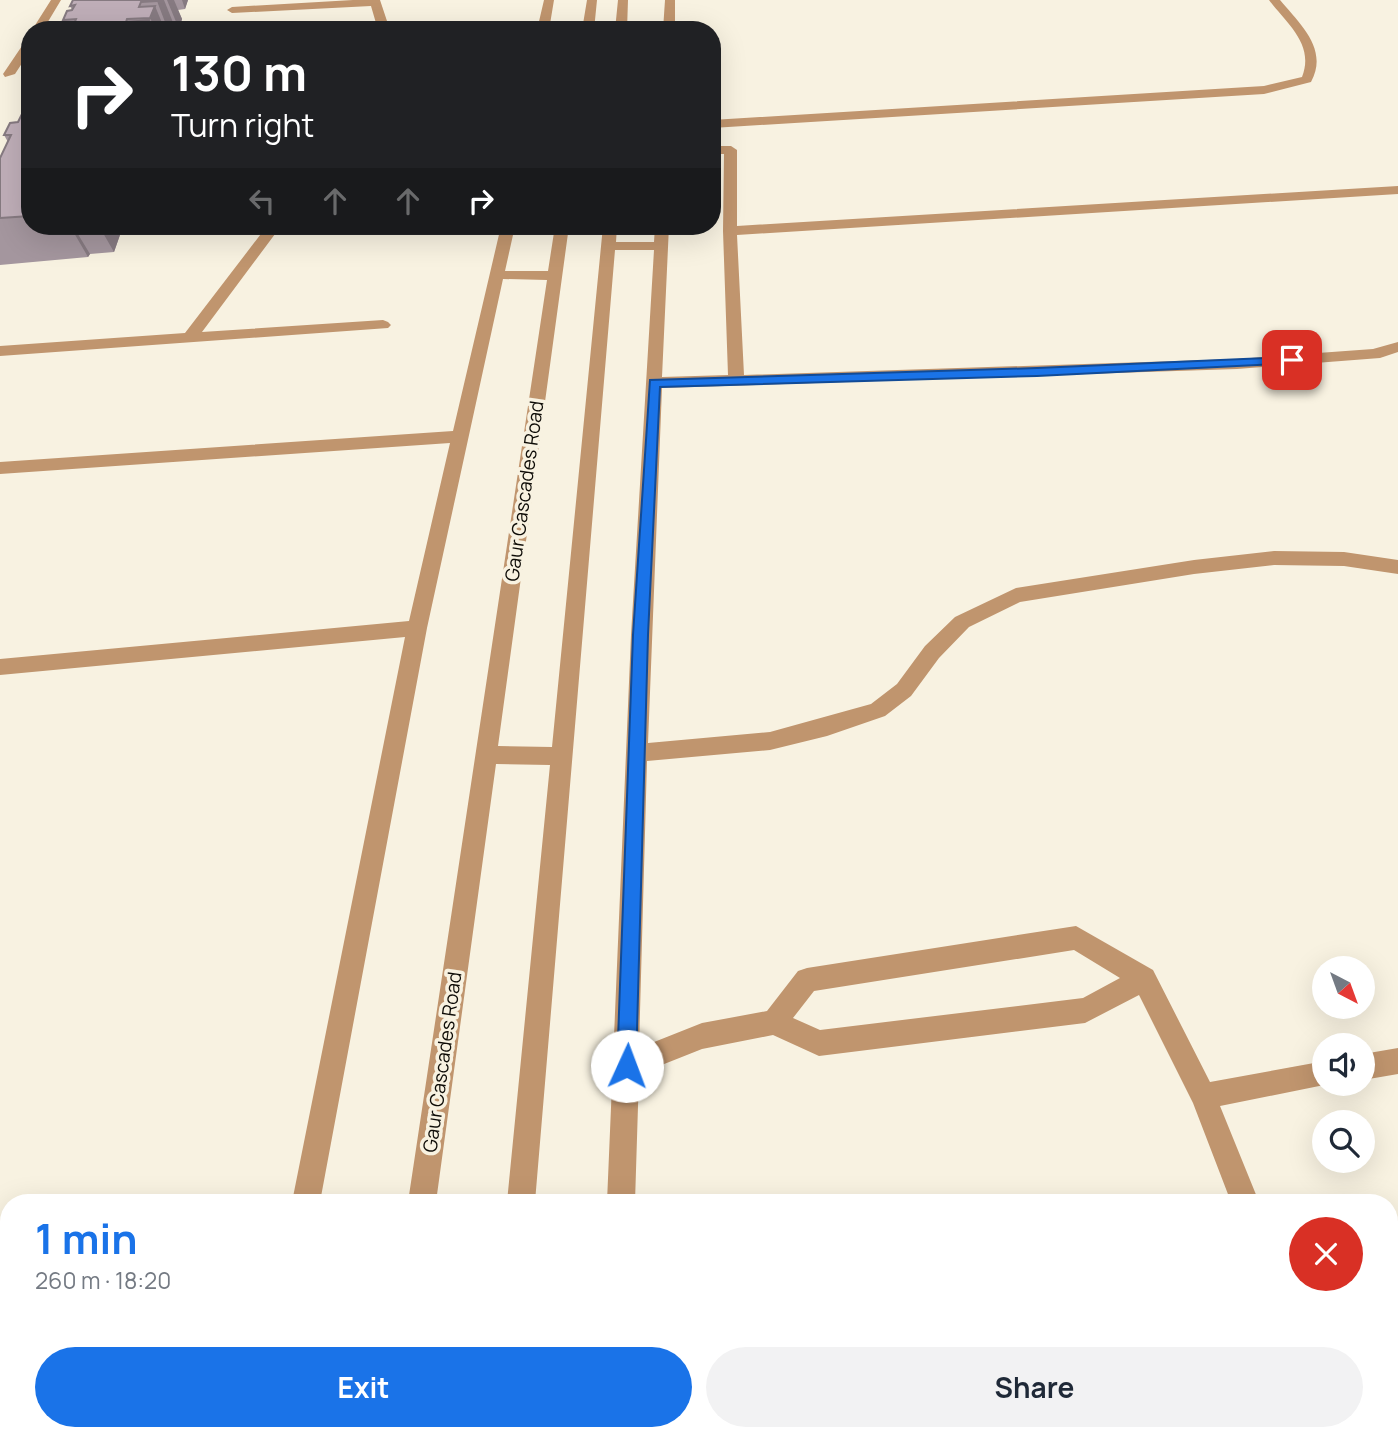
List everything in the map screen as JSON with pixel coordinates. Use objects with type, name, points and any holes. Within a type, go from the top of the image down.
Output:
[{"type":"street","points":[[43,21],[56,0]]},
{"type":"street","points":[[545,21],[549,0]]},
{"type":"street","points":[[589,21],[592,0]]},
{"type":"street","points":[[622,21],[623,0]]},
{"type":"street","points":[[669,21],[670,0],[680,0]]},
{"type":"street","points":[[232,10],[375,1],[381,21]]},
{"type":"street","points":[[721,123],[1264,90],[1307,79],[1314,67],[1313,49],[1275,1]]},
{"type":"street","points":[[9,75],[21,56]]},
{"type":"street","points":[[721,150],[731,150],[730,231],[736,381]]},
{"type":"street","points":[[730,231],[1398,190]]},
{"type":"street","points":[[190,338],[267,235]]},
{"type":"street","points":[[308,1194],[417,628],[506,235]]},
{"type":"street","name":"Gaur Cascades Road","points":[[423,1194],[561,235]]},
{"type":"street","points":[[522,1194],[610,236],[662,236],[637,753],[621,1194]]},
{"type":"street","points":[[499,275],[555,276]]},
{"type":"street","points":[[0,351],[383,325]]},
{"type":"street","points":[[654,383],[1237,365],[1374,354],[1398,347]]},
{"type":"street","points":[[0,468],[460,436]]},
{"type":"street","points":[[637,753],[771,741],[827,727],[878,710],[904,690],[932,652],[962,622],[1016,595],[1194,567],[1274,558],[1344,559],[1398,567]]},
{"type":"street","points":[[0,667],[417,628]]},
{"type":"street","points":[[486,755],[562,756]]},
{"type":"street","points":[[774,1023],[807,980],[1076,938],[1144,979],[1203,1096],[1242,1194]]},
{"type":"street","points":[[627,1066],[702,1036],[774,1023],[819,1043],[1085,1010],[1144,979]]},
{"type":"street","points":[[1375,1065],[1398,1060]]},
{"type":"street","points":[[1203,1096],[1312,1076]]},
{"type":"building","points":[[73,0],[157,0],[141,2],[139,7],[155,6],[150,18],[126,21],[63,20],[67,11],[72,10],[75,5],[70,6]]},
{"type":"building","points":[[21,116],[21,217],[0,218],[0,158],[11,135],[4,135],[10,123],[18,122]]},
{"type":"route","points":[[627,1066],[641,635],[654,383],[1237,365],[1292,360]]}]
